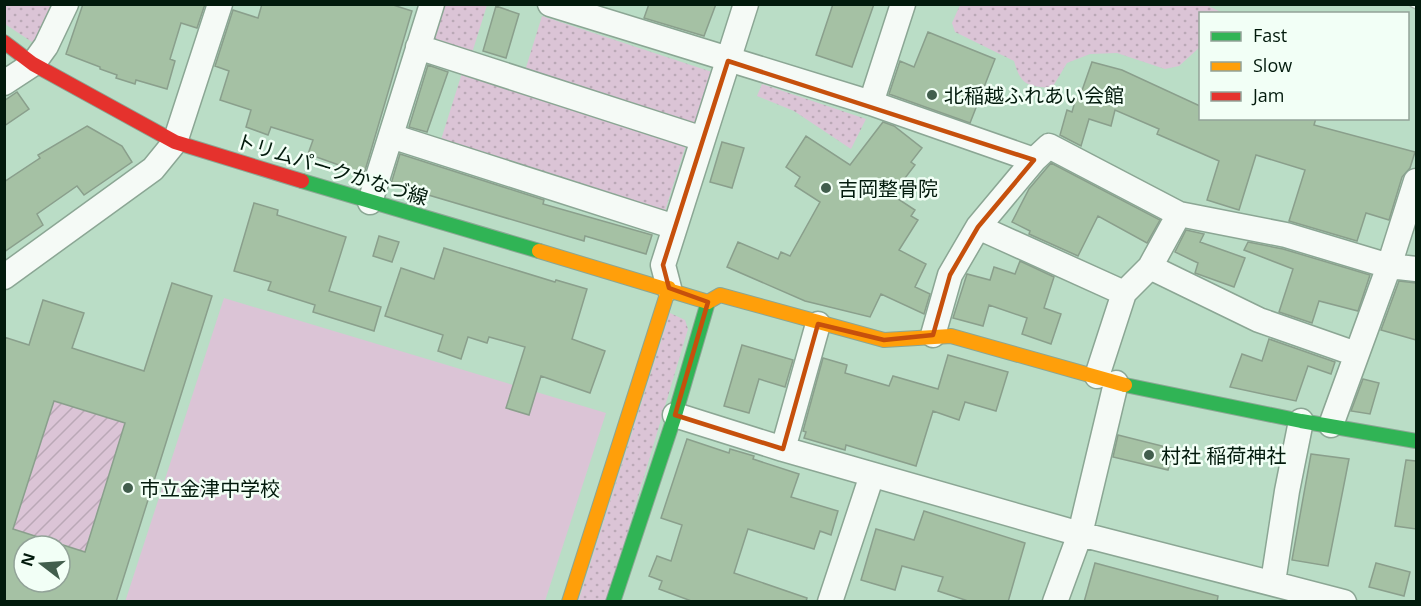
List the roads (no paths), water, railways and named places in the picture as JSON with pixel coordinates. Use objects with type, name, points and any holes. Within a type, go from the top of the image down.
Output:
[{"type":"main road","name":"トリムパークかなづ線","points":[[4,42],[33,64],[175,142],[370,202],[669,288],[708,302]]},
{"type":"main road","points":[[569,602],[669,288]]},
{"type":"main road","points":[[613,602],[675,415],[708,302],[720,296],[884,340],[933,335],[951,336],[1107,380],[1301,421],[1416,441]]},
{"type":"street","points":[[4,83],[33,64],[46,46],[66,4]]},
{"type":"street","points":[[4,277],[153,169],[175,142],[219,4]]},
{"type":"street","points":[[370,202],[432,4]]},
{"type":"street","points":[[550,4],[728,61],[871,103],[1034,160]]},
{"type":"street","points":[[669,288],[663,265],[746,4]]},
{"type":"street","points":[[871,103],[903,4]]},
{"type":"street","points":[[418,47],[703,139]]},
{"type":"street","points":[[391,136],[675,226]]},
{"type":"street","points":[[933,335],[950,275],[978,227],[1034,160],[1049,146],[1179,214],[1286,235],[1389,266],[1416,269]]},
{"type":"street","points":[[1331,425],[1389,266],[1416,181]]},
{"type":"street","points":[[1055,602],[1080,534],[1124,293],[1150,267],[1179,214]]},
{"type":"street","points":[[978,227],[1124,293]]},
{"type":"street","points":[[1150,267],[1258,320],[1356,354]]},
{"type":"street","points":[[783,449],[818,324]]},
{"type":"street","points":[[675,415],[783,449],[1080,534],[1344,602]]},
{"type":"street","points":[[1273,582],[1301,421]]},
{"type":"street","points":[[830,602],[872,475]]},
{"type":"railway","points":[[1412,4],[1416,6]]},
{"type":"place","name":"北稲越ふれあい会館","points":[[932,95]]},
{"type":"place","name":"吉岡整骨院","points":[[826,188]]},
{"type":"place","name":"村社 稲荷神社","points":[[1149,455]]},
{"type":"place","name":"市立金津中学校","points":[[128,488]]}]
